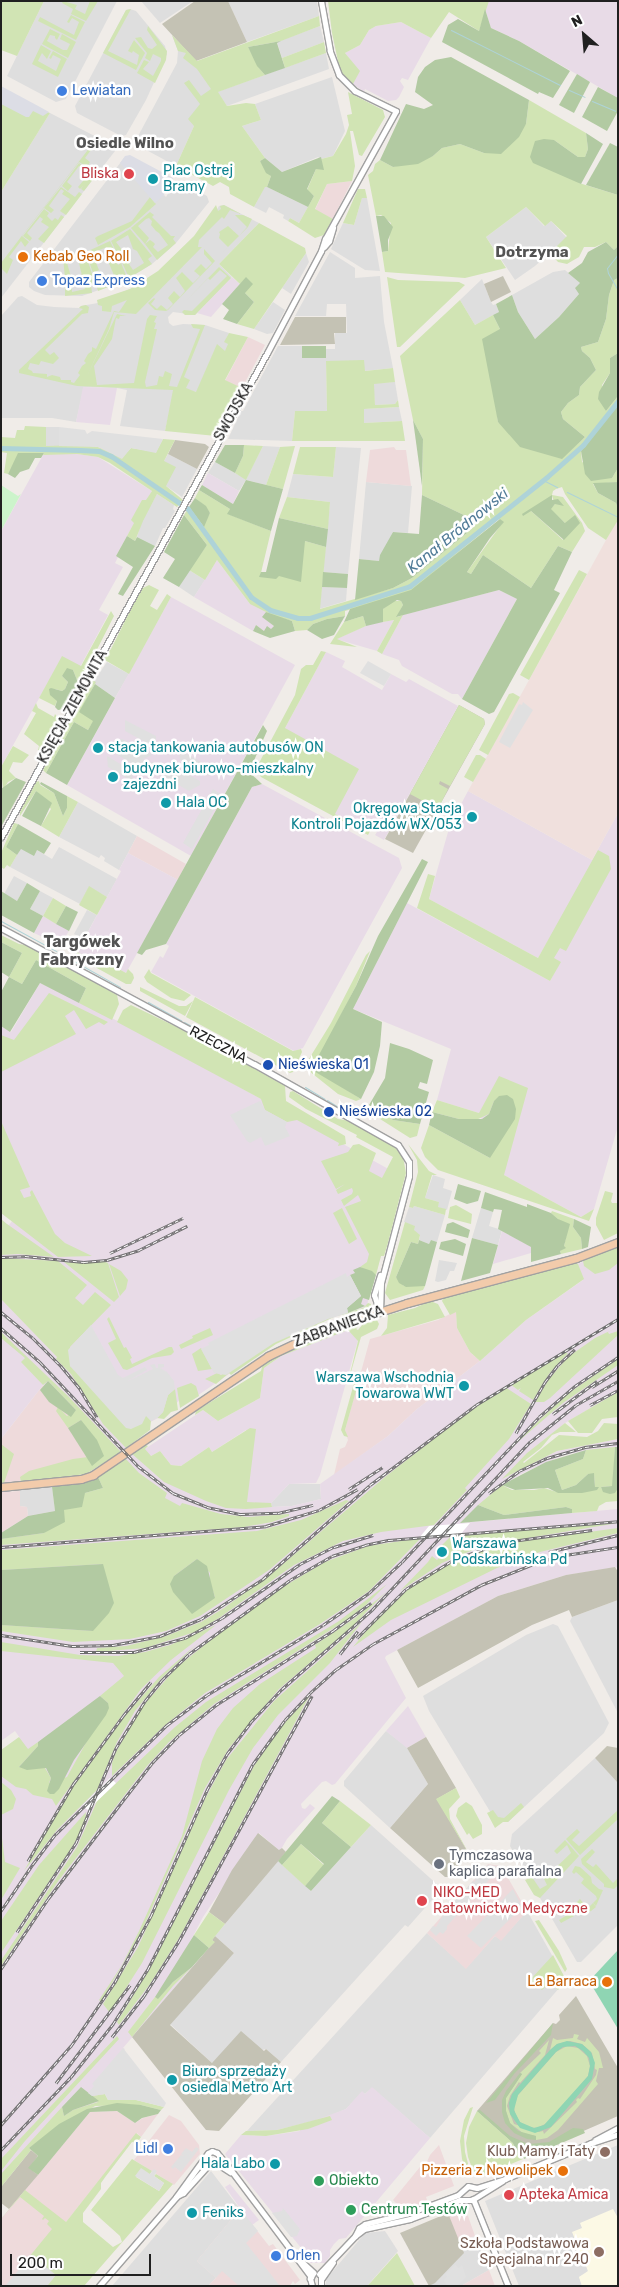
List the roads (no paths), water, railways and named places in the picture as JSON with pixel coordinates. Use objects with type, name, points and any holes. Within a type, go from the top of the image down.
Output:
[{"type":"main road","name":"ZABRANIECKA","points":[[1,1487],[81,1479],[93,1475],[282,1348],[323,1330],[380,1311],[576,1258],[618,1242]]},
{"type":"street","name":"SWOJSKA","points":[[144,576],[396,111],[355,91],[339,75],[330,51],[321,1]]},
{"type":"street","name":"KSIĘCIA ZIEMOWITA","points":[[1,837],[144,576]]},
{"type":"street","name":"RZECZNA","points":[[1,927],[398,1145],[408,1162],[409,1176],[385,1263],[374,1295],[376,1305],[380,1311]]},
{"type":"street","points":[[590,2143],[618,2128]]},
{"type":"street","points":[[312,2286],[317,2276],[355,2236],[359,2228],[365,2224],[409,2214],[456,2196],[468,2186],[475,2188],[505,2179],[590,2143],[618,2134]]},
{"type":"street","points":[[99,2286],[176,2197],[208,2153],[212,2151],[217,2153],[299,2260],[317,2276],[321,2286]]},
{"type":"street","points":[[176,2197],[183,2193],[219,2157]]},
{"type":"street","points":[[206,2158],[232,2173]]},
{"type":"street","points":[[355,2236],[374,2225],[410,2219],[473,2198],[505,2179]]},
{"type":"street","points":[[475,2188],[473,2198],[508,2286]]},
{"type":"street","points":[[464,2191],[464,2195],[473,2198]]},
{"type":"waterway","points":[[451,30],[560,85]]},
{"type":"waterway","points":[[569,90],[585,97]]},
{"type":"waterway","points":[[592,101],[615,111]]},
{"type":"waterway","points":[[618,254],[607,268],[618,290]]},
{"type":"waterway","name":"Kanał Bródnowski","points":[[548,476],[583,445],[618,401]]},
{"type":"waterway","name":"Kanał Bródnowski","points":[[1,448],[99,451],[111,456],[188,509],[251,597],[270,610],[298,618],[310,618],[410,586],[547,477]]},
{"type":"waterway","points":[[543,480],[557,487]]},
{"type":"waterway","points":[[567,492],[618,517]]},
{"type":"waterway","points":[[1,921],[56,951]]},
{"type":"waterway","points":[[65,956],[120,987]]},
{"type":"waterway","points":[[148,1002],[181,1020]]},
{"type":"waterway","points":[[184,1022],[225,1044]]},
{"type":"waterway","points":[[305,1087],[325,1099]]},
{"type":"waterway","points":[[327,1100],[346,1112]]},
{"type":"railway","points":[[110,1253],[183,1218]]},
{"type":"railway","points":[[1,1257],[25,1256],[84,1262],[107,1260],[139,1250],[187,1226]]},
{"type":"railway","points":[[1,1312],[33,1338],[61,1366],[80,1389],[97,1417]]},
{"type":"railway","points":[[1,1635],[72,1646],[113,1645],[160,1636],[201,1619],[263,1579],[370,1485],[476,1405],[618,1319]]},
{"type":"railway","points":[[1,1328],[40,1362],[138,1466],[173,1493],[207,1507],[241,1514],[278,1513],[313,1505]]},
{"type":"railway","points":[[516,1433],[545,1382],[558,1365],[575,1349]]},
{"type":"railway","points":[[1,1911],[56,1834],[167,1725],[207,1695],[323,1625],[369,1593],[402,1562],[539,1417],[575,1386],[618,1357]]},
{"type":"railway","points":[[592,1387],[618,1371]]},
{"type":"railway","points":[[553,1414],[597,1381]]},
{"type":"railway","points":[[1,2125],[71,2046],[115,1982],[151,1916],[207,1790],[227,1754],[250,1723],[282,1689],[372,1610],[530,1442],[576,1405],[618,1381]]},
{"type":"railway","points":[[590,1405],[618,1390]]},
{"type":"railway","points":[[489,1493],[519,1471],[547,1458],[585,1447],[618,1443]]},
{"type":"railway","points":[[349,1489],[383,1467]]},
{"type":"railway","points":[[1,1547],[266,1526],[319,1510],[358,1489]]},
{"type":"railway","points":[[17,1932],[76,1843],[116,1748],[145,1701],[162,1680],[189,1654],[290,1580],[332,1556],[365,1545],[389,1540],[618,1521]]},
{"type":"railway","points":[[357,1638],[406,1589],[455,1559],[505,1542],[592,1530]]},
{"type":"railway","points":[[80,1652],[134,1652],[185,1638],[222,1618],[300,1564],[334,1547],[373,1535]]},
{"type":"railway","points":[[549,1552],[618,1535]]},
{"type":"railway","points":[[1,2150],[71,2077],[113,2024],[148,1969],[253,1764],[285,1720],[310,1693],[337,1669],[373,1644],[481,1585],[541,1561],[618,1547]]},
{"type":"railway","points":[[1,1969],[48,1899],[153,1762],[179,1735],[216,1705],[334,1630],[371,1603]]},
{"type":"railway","points":[[340,1654],[358,1631]]},
{"type":"railway","points":[[28,1861],[74,1783],[123,1716],[151,1682]]},
{"type":"railway","points":[[112,2037],[144,1996],[179,1941],[312,1696]]},
{"type":"railway","points":[[56,2083],[130,1985]]},
{"type":"place","name":"Lewiatan","points":[[62,91]]},
{"type":"place","name":"Bliska","points":[[129,174]]},
{"type":"place","name":"Plac Ostrej Bramy","points":[[153,179]]},
{"type":"place","name":"Kebab Geo Roll","points":[[23,257]]},
{"type":"place","name":"Topaz Express","points":[[42,281]]},
{"type":"place","name":"stacja tankowania autobusów ON","points":[[98,748]]},
{"type":"place","name":"budynek biurowo-mieszkalny zajezdni","points":[[113,777]]},
{"type":"place","name":"Hala OC","points":[[166,803]]},
{"type":"place","name":"Okręgowa Stacja Kontroli Pojazdów WX/053","points":[[472,817]]},
{"type":"place","name":"Nieświeska 01","points":[[268,1065]]},
{"type":"place","name":"Nieświeska 02","points":[[329,1112]]},
{"type":"place","name":"Warszawa Wschodnia Towarowa WWT","points":[[464,1386]]},
{"type":"place","name":"Warszawa Podskarbińska Pd","points":[[442,1552]]},
{"type":"place","name":"Tymczasowa kaplica parafialna","points":[[439,1864]]},
{"type":"place","name":"NIKO-MED Ratownictwo Medyczne","points":[[422,1901]]},
{"type":"place","name":"La Barraca","points":[[607,1982]]},
{"type":"place","name":"Biuro sprzedaży osiedla Metro Art","points":[[172,2080]]},
{"type":"place","name":"Lidl","points":[[168,2149]]},
{"type":"place","name":"Klub Mamy i Taty","points":[[605,2152]]},
{"type":"place","name":"Hala Labo","points":[[275,2164]]},
{"type":"place","name":"Pizzeria z Nowolipek","points":[[563,2171]]},
{"type":"place","name":"Obiekto","points":[[319,2181]]},
{"type":"place","name":"Apteka Amica","points":[[509,2195]]},
{"type":"place","name":"Centrum Testów","points":[[351,2210]]},
{"type":"place","name":"Feniks","points":[[192,2213]]},
{"type":"place","name":"Szkoła Podstawowa Specjalna nr 240","points":[[599,2252]]},
{"type":"place","name":"Orlen","points":[[276,2256]]},
{"type":"district","name":"Osiedle Wilno","points":[[125,144]]},
{"type":"district","name":"Dotrzyma","points":[[532,253]]},
{"type":"district","name":"Targówek Fabryczny","points":[[82,951]]}]
